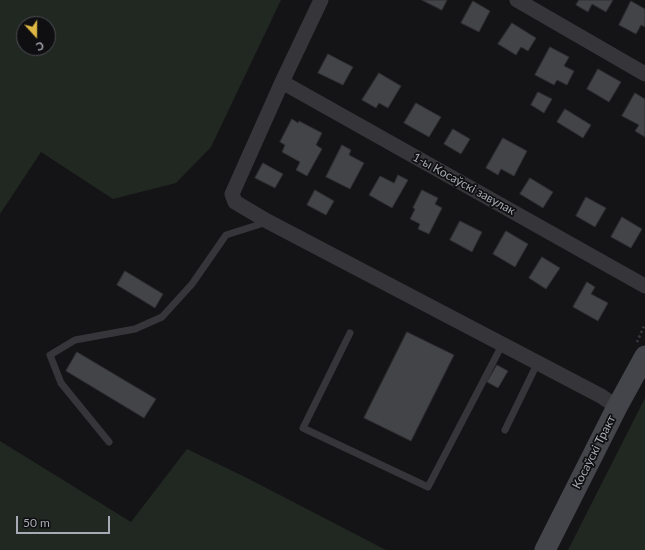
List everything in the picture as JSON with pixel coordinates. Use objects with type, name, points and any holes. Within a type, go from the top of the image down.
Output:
[{"type":"main road","name":"Косаўскі Тракт","points":[[546,550],[617,407],[645,356]]},
{"type":"street","points":[[321,0],[282,82],[232,194],[235,202],[267,222],[502,346],[601,396],[617,407]]},
{"type":"street","points":[[518,0],[645,74]]},
{"type":"street","name":"1-ы Косаўскі завулак","points":[[282,82],[645,286]]},
{"type":"lane","points":[[109,442],[61,383],[50,355],[75,340],[135,329],[162,317],[192,284],[226,235],[267,222]]},
{"type":"lane","points":[[350,333],[304,428],[428,487],[502,346]]},
{"type":"lane","points":[[505,430],[537,364]]},
{"type":"shaded area","points":[[0,0],[281,0],[211,147],[176,183],[113,199],[41,152],[0,214]]},
{"type":"shaded area","points":[[645,398],[645,550],[568,550]]},
{"type":"shaded area","points":[[0,441],[131,522],[187,449],[247,478],[386,550],[0,550]]},
{"type":"building","points":[[422,0],[447,0],[442,10]]},
{"type":"building","points":[[579,0],[613,0],[606,12],[592,4],[588,12],[576,5]]},
{"type":"building","points":[[473,1],[490,11],[479,32],[461,23]]},
{"type":"building","points":[[631,1],[645,9],[645,27],[641,25],[636,34],[619,25]]},
{"type":"building","points":[[512,23],[536,38],[528,51],[521,47],[516,55],[498,44]]},
{"type":"building","points":[[550,47],[569,57],[564,66],[574,71],[567,85],[557,80],[554,85],[535,75]]},
{"type":"building","points":[[328,54],[353,67],[343,85],[318,73]]},
{"type":"building","points":[[598,69],[621,82],[609,102],[587,89]]},
{"type":"building","points":[[379,73],[401,86],[388,108],[379,103],[376,108],[362,100]]},
{"type":"building","points":[[538,92],[552,99],[544,113],[531,105]]},
{"type":"building","points":[[635,93],[645,99],[645,137],[635,131],[639,125],[622,116]]},
{"type":"building","points":[[416,103],[441,117],[429,137],[404,123]]},
{"type":"building","points":[[565,109],[591,125],[583,138],[557,122]]},
{"type":"building","points":[[292,119],[322,133],[316,145],[322,149],[307,176],[296,170],[300,162],[282,152],[285,145],[280,142]]},
{"type":"building","points":[[453,129],[470,139],[461,154],[444,144]]},
{"type":"building","points":[[503,138],[527,151],[514,176],[501,169],[498,175],[486,168]]},
{"type":"building","points":[[342,145],[351,150],[349,155],[364,163],[350,189],[326,177]]},
{"type":"building","points":[[263,163],[283,174],[275,188],[255,178]]},
{"type":"building","points":[[398,175],[408,180],[392,208],[369,195],[380,176],[394,183]]},
{"type":"building","points":[[530,178],[553,192],[543,208],[520,194]]},
{"type":"building","points":[[315,190],[334,201],[326,215],[307,205]]},
{"type":"building","points":[[422,190],[438,198],[435,204],[442,208],[429,234],[418,229],[420,224],[410,219],[415,209],[413,208]]},
{"type":"building","points":[[586,197],[606,208],[595,227],[576,216]]},
{"type":"building","points":[[622,217],[642,229],[631,248],[611,237]]},
{"type":"building","points":[[460,221],[482,232],[472,252],[450,240]]},
{"type":"building","points":[[506,231],[528,244],[515,267],[493,254]]},
{"type":"building","points":[[542,257],[560,268],[546,289],[529,278]]},
{"type":"building","points":[[125,271],[163,294],[155,308],[117,285]]},
{"type":"building","points":[[587,282],[595,287],[591,294],[608,303],[598,321],[573,307]]},
{"type":"building","points":[[407,332],[454,355],[411,441],[364,418]]},
{"type":"building","points":[[77,352],[156,399],[144,418],[66,371]]},
{"type":"building","points":[[497,365],[508,371],[498,388],[487,382]]}]
